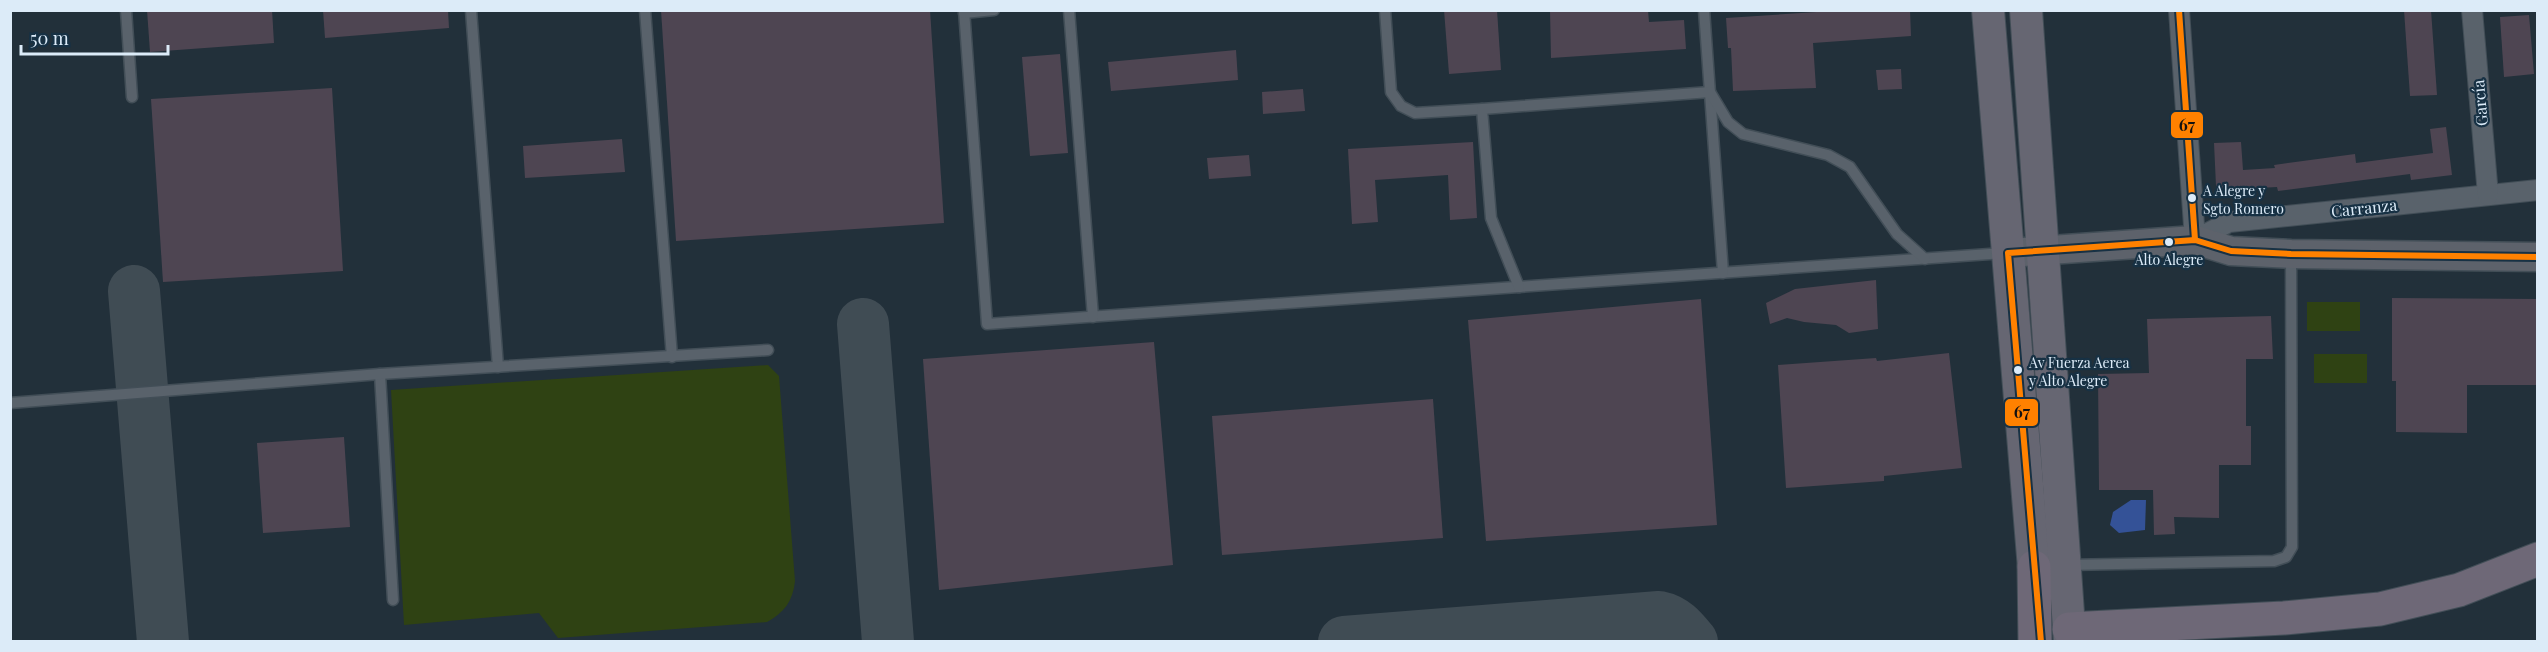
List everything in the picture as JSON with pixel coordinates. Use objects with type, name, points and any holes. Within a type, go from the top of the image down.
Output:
[{"type":"highway","points":[[2060,637],[2380,609],[2459,590],[2538,560]]},
{"type":"highway","points":[[2036,642],[2050,566]]},
{"type":"main road","points":[[1988,10],[2007,253],[2060,637]]},
{"type":"main road","points":[[2025,10],[2043,251],[2050,566]]},
{"type":"main road","points":[[2007,253],[2195,240],[2231,251],[2291,254],[2538,257]]},
{"type":"street","points":[[2179,10],[2195,240]]},
{"type":"street","name":"García","points":[[2472,10],[2488,195]]},
{"type":"street","name":"Carranza","points":[[2195,240],[2229,222],[2538,190]]},
{"type":"lane","points":[[126,10],[132,97]]},
{"type":"lane","points":[[471,10],[498,367]]},
{"type":"lane","points":[[645,10],[672,357]]},
{"type":"lane","points":[[994,10],[964,12],[987,324],[2007,253]]},
{"type":"lane","points":[[1068,10],[1093,317]]},
{"type":"lane","points":[[1385,10],[1391,92],[1401,106],[1415,113],[1710,92]]},
{"type":"lane","points":[[1704,10],[1723,273]]},
{"type":"lane","points":[[1710,92],[1728,122],[1743,134],[1828,155],[1850,167],[1897,234],[1925,259]]},
{"type":"lane","points":[[1482,109],[1491,218],[1519,287]]},
{"type":"lane","points":[[2050,566],[2274,561],[2286,557],[2292,547],[2291,254]]},
{"type":"lane","points":[[10,403],[380,374],[768,350]]},
{"type":"lane","points":[[380,374],[393,600]]},
{"type":"green space","points":[[2307,302],[2360,302],[2360,331],[2307,331]]},
{"type":"green space","points":[[2314,354],[2367,354],[2367,383],[2314,383]]},
{"type":"green space","points":[[768,365],[779,376],[795,581],[790,600],[773,618],[767,622],[558,638],[539,613],[404,625],[391,390]]},
{"type":"water","points":[[2131,500],[2146,500],[2145,530],[2119,533],[2110,525],[2113,512]]},
{"type":"building","points":[[147,10],[272,10],[274,43],[150,52]]},
{"type":"building","points":[[323,10],[448,10],[449,28],[325,38]]},
{"type":"building","points":[[661,10],[930,10],[944,223],[676,241]]},
{"type":"building","points":[[1444,10],[1497,10],[1501,70],[1449,74]]},
{"type":"building","points":[[1550,10],[1648,10],[1649,22],[1684,20],[1686,49],[1551,58]]},
{"type":"building","points":[[1847,10],[1910,10],[1911,36],[1813,43],[1816,88],[1733,91],[1731,48],[1728,48],[1726,18]]},
{"type":"building","points":[[2404,10],[2431,10],[2437,95],[2410,96]]},
{"type":"building","points":[[2529,15],[2534,74],[2504,77],[2500,17]]},
{"type":"building","points":[[1236,50],[1238,80],[1111,91],[1108,62]]},
{"type":"building","points":[[1060,54],[1068,153],[1030,156],[1022,57]]},
{"type":"building","points":[[1901,69],[1902,89],[1878,90],[1876,70]]},
{"type":"building","points":[[332,88],[343,271],[163,282],[151,99]]},
{"type":"building","points":[[1303,89],[1305,111],[1263,114],[1262,92]]},
{"type":"building","points":[[2446,127],[2452,175],[2411,180],[2410,174],[2278,191],[2277,187],[2223,190],[2216,186],[2214,143],[2241,142],[2243,170],[2275,168],[2274,165],[2355,154],[2356,163],[2433,153],[2430,129]]},
{"type":"building","points":[[622,139],[625,172],[525,178],[523,146]]},
{"type":"building","points":[[1473,142],[1477,218],[1450,220],[1448,175],[1375,180],[1378,222],[1352,224],[1348,149]]},
{"type":"building","points":[[1249,155],[1251,176],[1209,179],[1207,158]]},
{"type":"building","points":[[1876,280],[1878,329],[1849,333],[1836,325],[1787,318],[1770,324],[1766,303],[1795,289]]},
{"type":"building","points":[[2392,298],[2538,299],[2538,385],[2467,385],[2467,433],[2396,432],[2396,381],[2392,381]]},
{"type":"building","points":[[1701,299],[1717,525],[1486,541],[1468,320]]},
{"type":"building","points":[[2271,316],[2273,359],[2246,359],[2246,426],[2251,426],[2251,465],[2219,465],[2219,518],[2174,517],[2175,534],[2154,535],[2153,490],[2099,490],[2098,374],[2149,373],[2147,319]]},
{"type":"building","points":[[1154,342],[1173,565],[939,590],[923,359]]},
{"type":"building","points":[[1949,353],[1962,468],[1884,476],[1884,481],[1786,488],[1778,365],[1876,358],[1877,361]]},
{"type":"building","points":[[1433,399],[1443,538],[1222,555],[1212,416]]},
{"type":"building","points":[[344,437],[350,527],[263,533],[257,443]]},
{"type":"taxiway","points":[[134,291],[163,642]]},
{"type":"taxiway","points":[[863,324],[888,642]]},
{"type":"taxiway","points":[[1344,642],[1659,617],[1673,623],[1692,642]]},
{"type":"transit line","name":"67","points":[[2179,10],[2195,240]]},
{"type":"transit line","name":"67","points":[[2041,642],[2008,253],[2195,240],[2231,251],[2291,254],[2538,257]]},
{"type":"place","name":"A Alegre y Sgto Romero","points":[[2192,198]]},
{"type":"place","name":"Alto Alegre","points":[[2169,242]]},
{"type":"place","name":"Av Fuerza Aerea y Alto Alegre","points":[[2018,370]]}]
